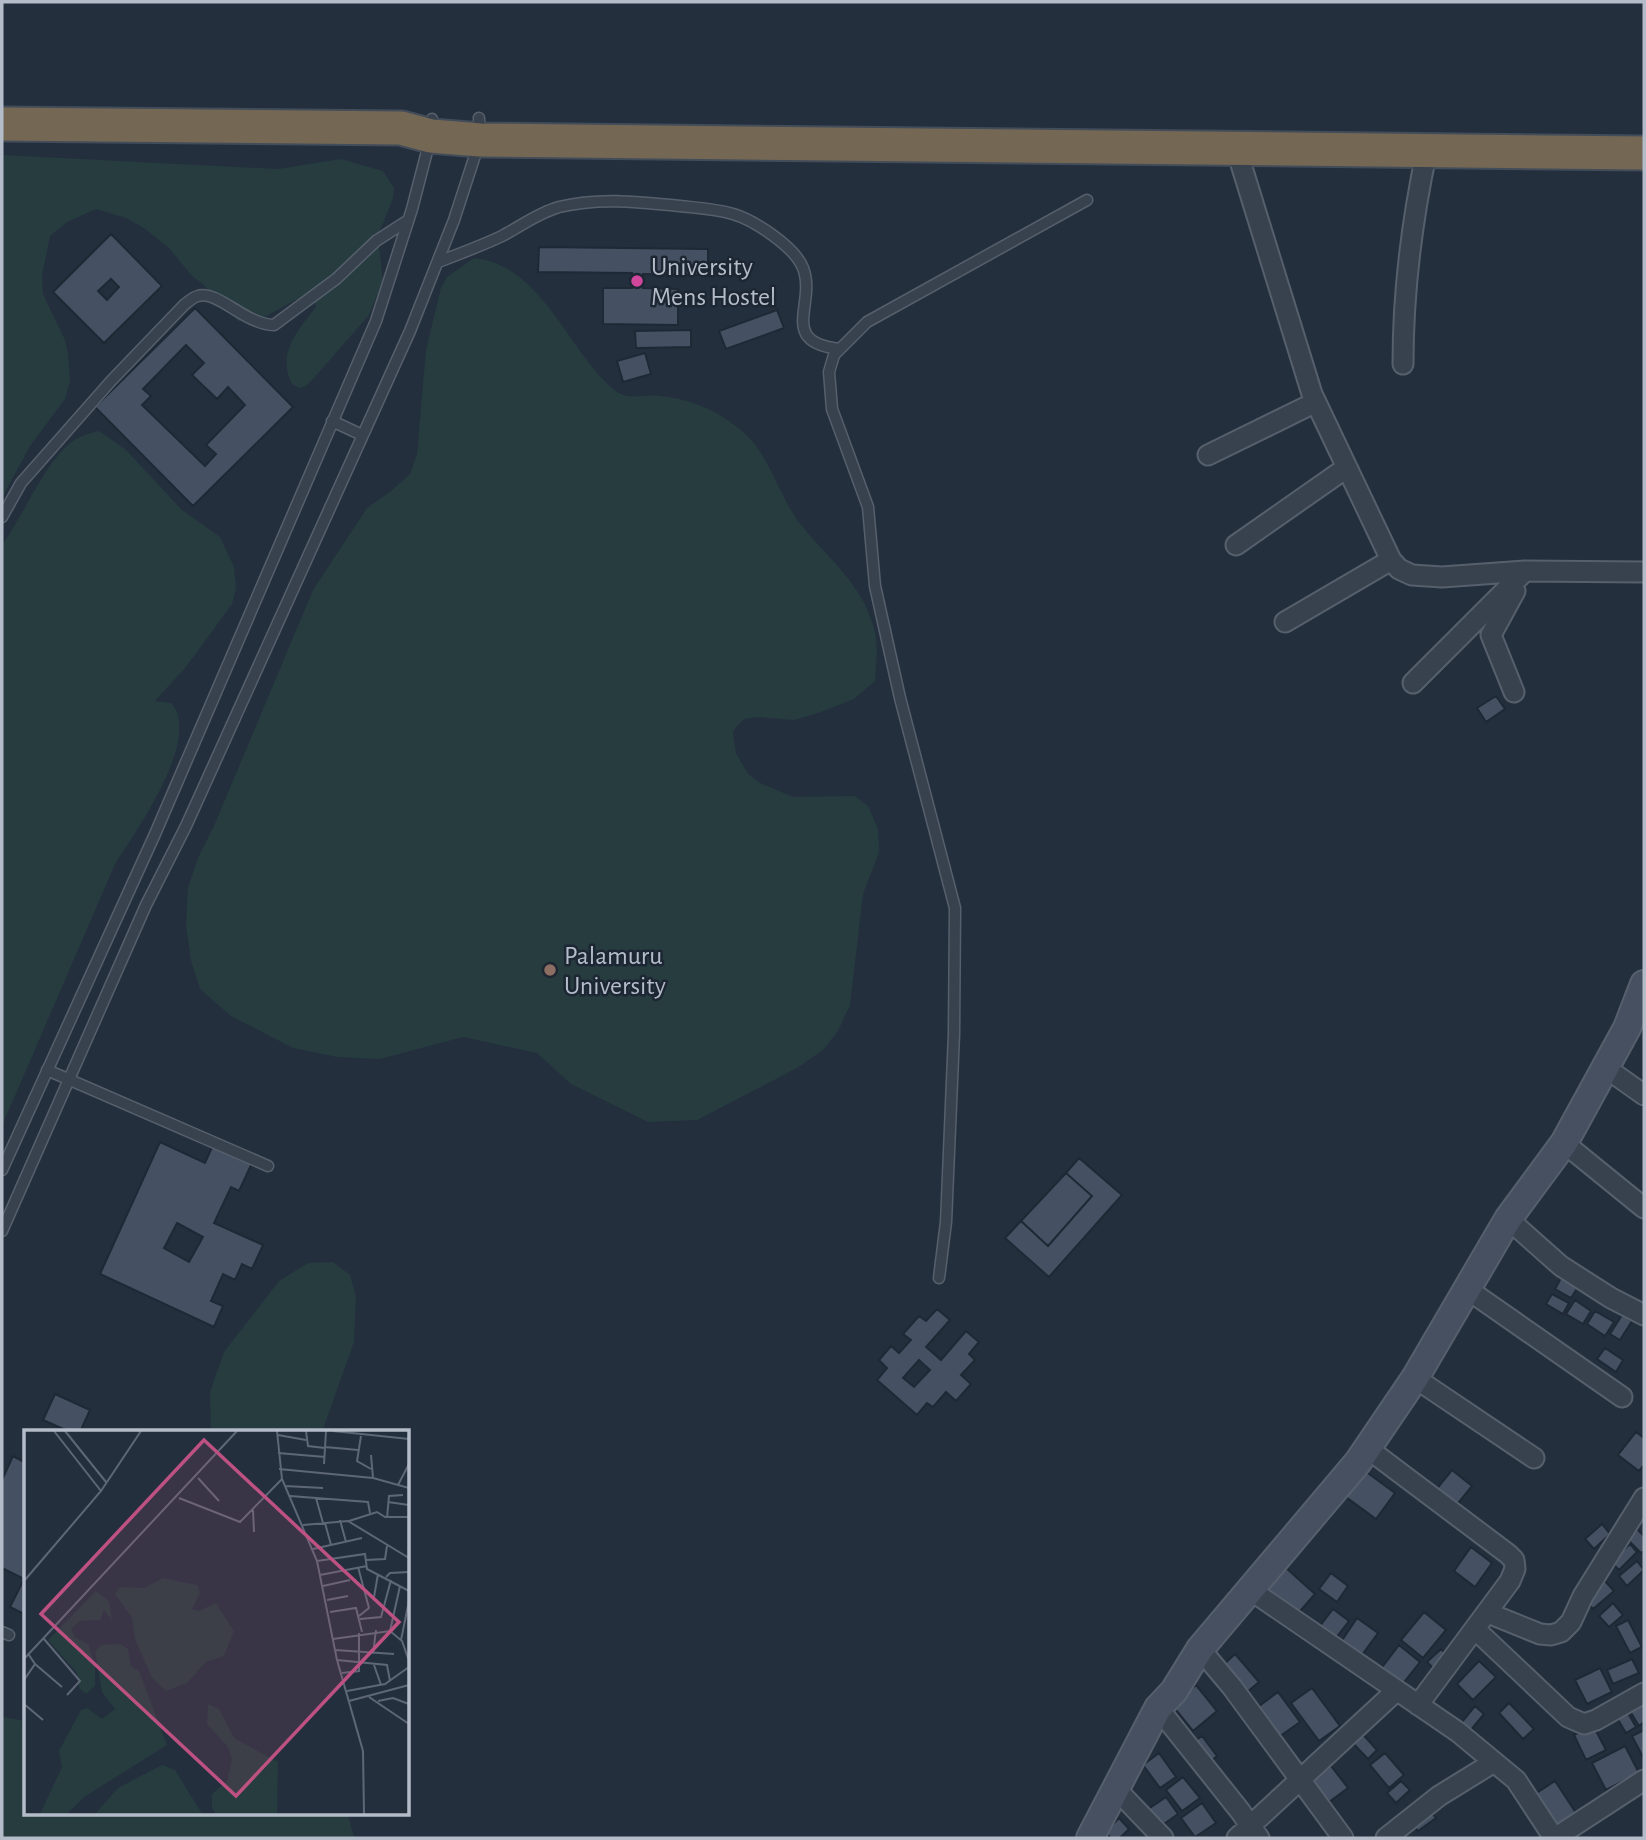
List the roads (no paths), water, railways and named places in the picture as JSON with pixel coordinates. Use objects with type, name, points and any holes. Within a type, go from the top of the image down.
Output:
[{"type":"highway","points":[[2,124],[421,127],[1236,148],[1644,152]]},
{"type":"highway","points":[[479,129],[1644,130]]},
{"type":"street","points":[[1236,148],[1316,402],[1391,560],[1399,569],[1412,575],[1442,577],[1525,571],[1644,572]]},
{"type":"street","points":[[1403,364],[1403,335],[1415,208],[1427,150]]},
{"type":"street","points":[[1208,455],[1316,402]]},
{"type":"street","points":[[1236,545],[1346,468]]},
{"type":"street","points":[[1285,622],[1391,560]]},
{"type":"street","points":[[1413,683],[1525,571]]},
{"type":"street","points":[[1514,692],[1491,635],[1525,571]]},
{"type":"street","points":[[1090,1838],[1158,1707],[1174,1691],[1200,1649],[1367,1448],[1415,1378],[1508,1219],[1564,1143],[1627,1028],[1644,984]]},
{"type":"street","points":[[1606,1068],[1644,1095]]},
{"type":"street","points":[[1564,1143],[1644,1208]]},
{"type":"street","points":[[1508,1219],[1561,1266],[1611,1298],[1644,1315]]},
{"type":"street","points":[[1467,1289],[1622,1398]]},
{"type":"street","points":[[1415,1378],[1534,1458]]},
{"type":"street","points":[[1367,1448],[1488,1537],[1514,1560],[1515,1569],[1510,1581],[1418,1705]]},
{"type":"street","points":[[1488,1613],[1540,1634],[1560,1632],[1571,1622],[1583,1596],[1644,1498]]},
{"type":"street","points":[[1249,1589],[1458,1732],[1516,1780],[1555,1838],[1644,1780]]},
{"type":"street","points":[[1475,1630],[1568,1717],[1584,1724],[1644,1693]]},
{"type":"street","points":[[1200,1649],[1232,1687],[1343,1838]]},
{"type":"street","points":[[1158,1707],[1249,1834],[1299,1780],[1396,1691]]},
{"type":"street","points":[[1387,1838],[1439,1796],[1494,1762]]},
{"type":"street","points":[[1117,1790],[1163,1838]]},
{"type":"lane","points":[[2,1170],[155,834],[376,321],[407,220],[421,127]]},
{"type":"lane","points":[[2,1231],[146,905],[197,802],[410,331],[438,262],[479,129]]},
{"type":"lane","points":[[939,1278],[946,1222],[954,1034],[955,908],[900,698],[878,598],[868,507],[832,409],[829,372],[834,355],[867,322],[1087,200]]},
{"type":"lane","points":[[438,262],[500,236],[548,211],[580,203],[624,201],[721,211],[750,220],[789,250],[802,266],[806,281],[803,330],[825,347],[840,349]]},
{"type":"lane","points":[[2,517],[21,482],[111,381],[190,301],[197,296],[210,295],[250,320],[274,325],[336,279],[376,242],[407,220]]},
{"type":"lane","points":[[332,421],[362,435]]},
{"type":"lane","points":[[47,1070],[268,1166]]},
{"type":"place","name":"University Mens Hostel","points":[[637,281]]},
{"type":"place","name":"Palamuru University","points":[[550,970]]}]
